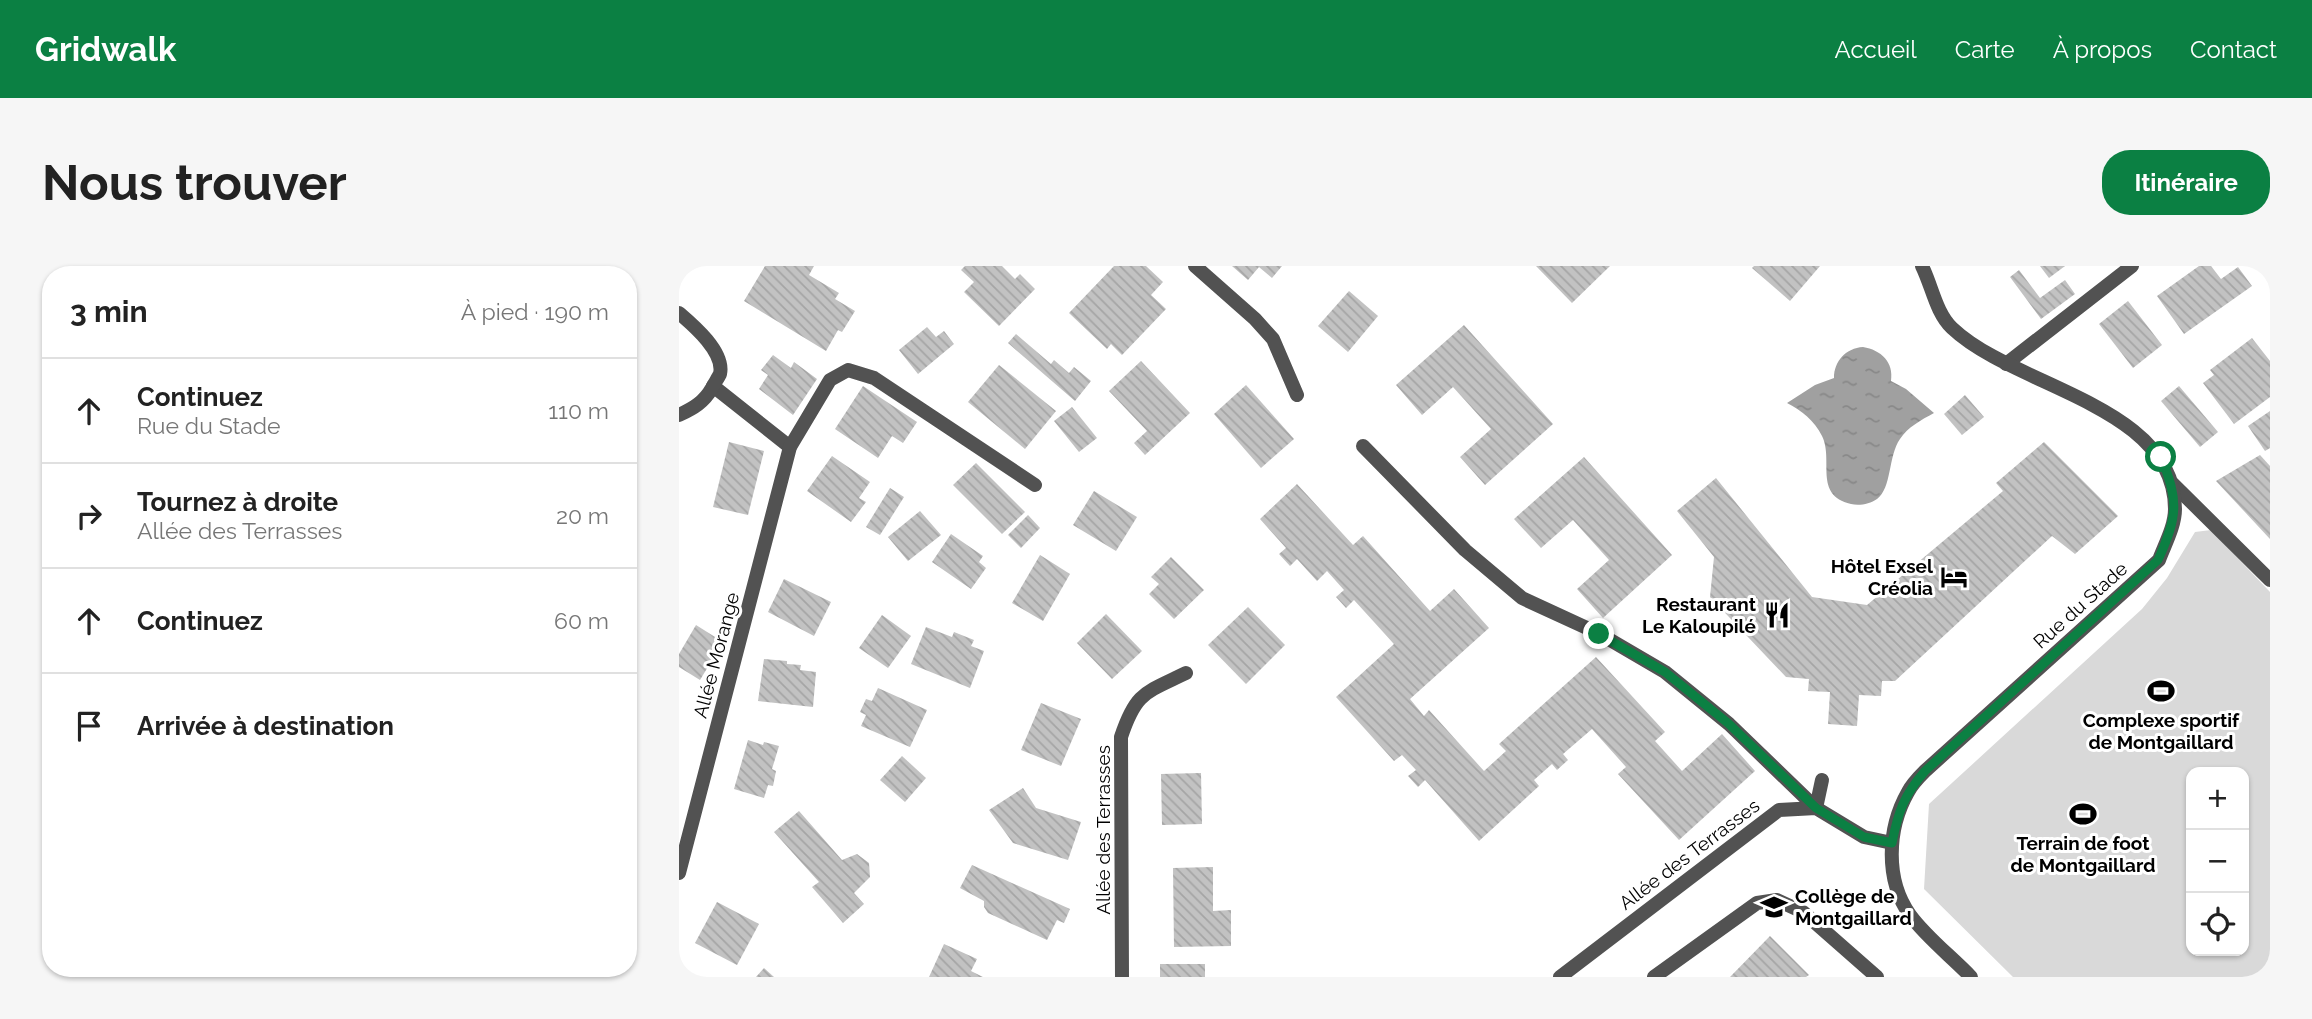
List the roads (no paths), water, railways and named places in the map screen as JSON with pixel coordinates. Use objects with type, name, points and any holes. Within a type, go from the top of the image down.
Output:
[{"type":"street","points":[[1195,266],[1255,318],[1273,338],[1297,395]]},
{"type":"street","name":"Rue du Stade","points":[[1922,266],[1949,325],[1985,353],[2105,411],[2135,431],[2161,457],[2172,483],[2175,510],[2169,536],[2158,560],[1925,771],[1908,790],[1897,816],[1892,843],[1892,868],[1897,893],[1911,916],[1971,977]]},
{"type":"street","points":[[2006,364],[2133,266]]},
{"type":"street","points":[[679,313],[696,328],[720,361],[720,374],[706,398],[695,408],[679,415]]},
{"type":"street","name":"Allée Morange","points":[[679,873],[790,447],[830,380],[848,370],[874,378],[1035,485]]},
{"type":"street","points":[[713,386],[790,447]]},
{"type":"street","points":[[1363,446],[1465,550],[1522,598],[1599,634],[1665,672],[1729,724],[1816,808],[1864,837],[1892,843]]},
{"type":"street","points":[[2172,483],[2270,580]]},
{"type":"street","name":"Allée des Terrasses","points":[[1122,977],[1121,737],[1129,713],[1143,694],[1186,673]]},
{"type":"street","points":[[1816,808],[1822,780]]},
{"type":"street","name":"Allée des Terrasses","points":[[1560,977],[1779,810],[1816,808]]},
{"type":"street","points":[[1654,977],[1757,902],[1777,900],[1803,912],[1877,977]]},
{"type":"water","points":[[1863,347],[1881,354],[1890,368],[1891,381],[1906,389],[1934,413],[1911,427],[1900,439],[1882,494],[1871,502],[1857,505],[1839,499],[1832,493],[1828,485],[1822,436],[1807,416],[1787,403],[1815,385],[1834,378],[1836,366],[1842,356]]},
{"type":"place","name":"Hôtel Exsel Créolia","points":[[1954,577]]},
{"type":"place","name":"Restaurant Le Kaloupilé","points":[[1777,615]]},
{"type":"place","name":"Complexe sportif de Montgaillard","points":[[2161,691]]},
{"type":"place","name":"Terrain de foot de Montgaillard","points":[[2083,814]]},
{"type":"place","name":"Collège de Montgaillard","points":[[1774,907]]}]
